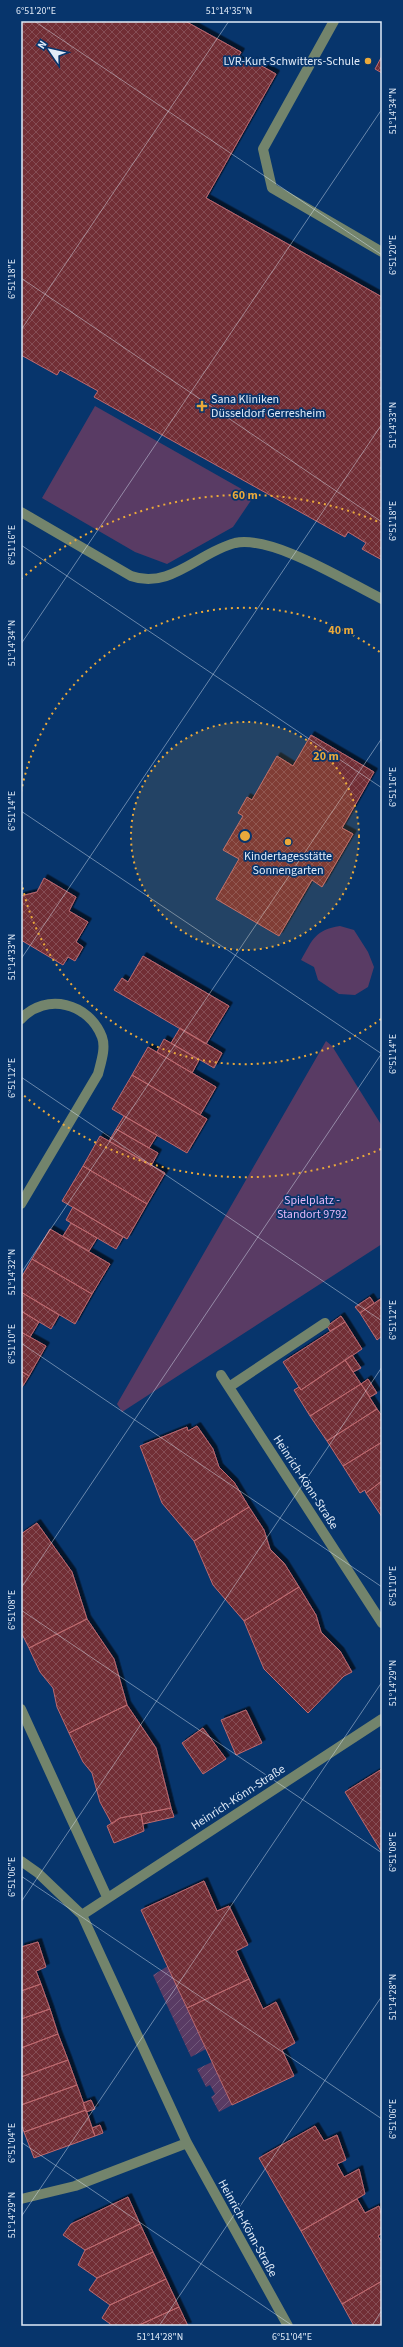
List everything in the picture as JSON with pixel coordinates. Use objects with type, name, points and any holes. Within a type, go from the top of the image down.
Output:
[{"type":"street","points":[[334,21],[263,149],[272,188],[382,252]]},
{"type":"street","points":[[21,512],[131,576],[143,580],[171,574],[236,543],[263,544],[291,553],[382,599]]},
{"type":"street","points":[[21,1019],[27,1013],[43,1004],[62,1003],[81,1010],[94,1023],[102,1038],[103,1054],[98,1074],[21,1204]]},
{"type":"street","points":[[229,1387],[325,1323]]},
{"type":"street","name":"Heinrich-Könn-Straße","points":[[221,1375],[382,1623]]},
{"type":"street","points":[[21,1709],[107,1897]]},
{"type":"street","name":"Heinrich-Könn-Straße","points":[[82,1915],[107,1897],[382,1719]]},
{"type":"street","name":"Heinrich-Könn-Straße","points":[[21,1861],[45,1879],[82,1915],[187,2143],[288,2326]]},
{"type":"street","points":[[21,2199],[75,2186],[187,2143]]},
{"type":"green space","points":[[95,406],[254,496],[233,527],[167,564],[135,552],[42,498]]},
{"type":"green space","points":[[340,926],[354,930],[368,952],[374,967],[368,987],[355,995],[339,994],[318,980],[314,967],[301,960],[312,941],[320,933]]},
{"type":"green space","name":"Spielplatz - Standort 9792","points":[[326,1041],[332,1046],[382,1126],[382,1244],[122,1412],[117,1404]]},
{"type":"green space","points":[[168,1966],[206,2049],[191,2057],[153,1975]]},
{"type":"green space","points":[[212,2062],[232,2105],[219,2112],[211,2097],[215,2094],[210,2085],[206,2087],[197,2069]]},
{"type":"building","points":[[21,21],[185,21],[241,52],[237,59],[250,66],[253,61],[276,74],[206,198],[382,297],[382,560],[362,549],[366,543],[348,532],[345,537],[94,397],[98,391],[60,370],[57,375],[21,355]]},
{"type":"building","points":[[382,56],[382,73],[375,69]]},
{"type":"building","name":"Kindertagesstätte Sonnengarten","points":[[311,735],[374,772],[342,828],[353,834],[322,887],[312,880],[279,936],[216,899],[239,859],[223,850],[243,816],[238,813],[247,797],[252,800],[277,756],[293,766]]},
{"type":"building","points":[[44,878],[76,897],[69,911],[88,922],[76,942],[83,947],[75,961],[68,957],[63,965],[21,940],[21,896],[37,892]]},
{"type":"building","points":[[143,956],[229,1006],[206,1044],[114,990],[122,978],[128,982]]},
{"type":"building","points":[[180,1028],[222,1053],[214,1068],[171,1043]]},
{"type":"building","points":[[164,1039],[199,1060],[192,1073],[157,1052]]},
{"type":"building","points":[[148,1047],[216,1087],[200,1115],[132,1075]]},
{"type":"building","points":[[132,1075],[207,1119],[187,1153],[112,1109]]},
{"type":"building","points":[[124,1116],[157,1135],[149,1148],[116,1129]]},
{"type":"building","points":[[116,1129],[158,1153],[151,1166],[109,1141]]},
{"type":"building","points":[[100,1136],[165,1173],[147,1204],[83,1166]]},
{"type":"building","points":[[83,1166],[147,1204],[127,1239],[62,1201]]},
{"type":"building","points":[[73,1207],[123,1237],[116,1249],[66,1220]]},
{"type":"building","points":[[71,1223],[97,1238],[89,1251],[63,1236]]},
{"type":"building","points":[[50,1229],[110,1264],[92,1294],[32,1259]]},
{"type":"building","points":[[32,1259],[92,1294],[75,1324],[21,1292],[21,1278]]},
{"type":"building","points":[[21,1292],[59,1315],[51,1329],[21,1311]]},
{"type":"building","points":[[370,1297],[374,1303],[360,1313],[355,1307]]},
{"type":"building","points":[[382,1298],[382,1336],[377,1340],[360,1313]]},
{"type":"building","points":[[21,1311],[39,1322],[30,1337],[21,1332]]},
{"type":"building","points":[[341,1316],[345,1322],[330,1331],[327,1326]]},
{"type":"building","points":[[345,1322],[362,1349],[301,1390],[283,1362]]},
{"type":"building","points":[[21,1332],[46,1346],[29,1376],[21,1371]]},
{"type":"building","points":[[352,1355],[361,1368],[353,1372],[345,1360]]},
{"type":"building","points":[[345,1360],[361,1384],[310,1416],[294,1390],[299,1387],[301,1390]]},
{"type":"building","points":[[21,1371],[29,1376],[21,1389]]},
{"type":"building","points":[[368,1379],[377,1393],[370,1397],[361,1384]]},
{"type":"building","points":[[361,1384],[377,1409],[327,1441],[310,1416]]},
{"type":"building","points":[[377,1409],[382,1416],[382,1442],[343,1466],[327,1441]]},
{"type":"building","points":[[197,1426],[213,1449],[219,1467],[234,1482],[249,1507],[194,1541],[162,1503],[140,1446],[187,1427],[188,1431]]},
{"type":"building","points":[[382,1442],[382,1481],[366,1493],[365,1490],[360,1493],[343,1466]]},
{"type":"building","points":[[382,1481],[382,1517],[366,1493]]},
{"type":"building","points":[[249,1507],[264,1530],[270,1549],[284,1563],[299,1587],[244,1621],[213,1585],[194,1541]]},
{"type":"building","points":[[37,1523],[72,1572],[87,1619],[29,1648],[21,1632],[21,1534]]},
{"type":"building","points":[[299,1587],[316,1615],[321,1632],[340,1651],[352,1672],[344,1676],[308,1713],[264,1669],[244,1621]]},
{"type":"building","points":[[87,1619],[114,1659],[127,1705],[69,1733],[57,1707],[53,1688],[40,1672],[29,1648]]},
{"type":"building","points":[[127,1705],[156,1748],[171,1808],[120,1818],[112,1824],[100,1802],[92,1773],[83,1762],[69,1733]]},
{"type":"building","points":[[246,1710],[262,1743],[236,1755],[221,1720]]},
{"type":"building","points":[[203,1728],[226,1759],[203,1774],[182,1743]]},
{"type":"building","points":[[382,1769],[382,1850],[381,1851],[345,1792]]},
{"type":"building","points":[[171,1808],[174,1817],[143,1824],[141,1814]]},
{"type":"building","points":[[141,1814],[144,1831],[114,1843],[107,1826],[120,1818]]},
{"type":"building","points":[[204,1881],[217,1911],[229,1906],[248,1945],[236,1951],[249,1979],[187,2008],[141,1910]]},
{"type":"building","points":[[38,1942],[46,1967],[36,1971],[41,1984],[21,1991],[21,1947]]},
{"type":"building","points":[[249,1979],[263,2009],[276,2002],[295,2043],[282,2050],[294,2076],[232,2105],[187,2008]]},
{"type":"building","points":[[41,1984],[50,2009],[21,2019],[21,1991]]},
{"type":"building","points":[[50,2009],[58,2034],[21,2048],[21,2019]]},
{"type":"building","points":[[58,2034],[68,2060],[21,2077],[21,2048]]},
{"type":"building","points":[[68,2060],[77,2085],[21,2105],[21,2077]]},
{"type":"building","points":[[77,2085],[86,2110],[24,2132],[21,2123],[21,2105]]},
{"type":"building","points":[[91,2100],[95,2109],[86,2112],[83,2103]]},
{"type":"building","points":[[86,2110],[95,2136],[34,2158],[24,2132]]},
{"type":"building","points":[[100,2125],[103,2133],[95,2136],[92,2128]]},
{"type":"building","points":[[315,2126],[324,2141],[337,2135],[346,2160],[337,2164],[344,2177],[359,2169],[365,2194],[301,2231],[259,2158]]},
{"type":"building","points":[[128,2197],[140,2224],[85,2250],[63,2235],[71,2224]]},
{"type":"building","points":[[357,2199],[365,2213],[379,2206],[382,2217],[382,2233],[378,2236],[382,2243],[382,2281],[342,2304],[301,2231]]},
{"type":"building","points":[[140,2224],[153,2252],[97,2278],[78,2265],[85,2250]]},
{"type":"building","points":[[153,2252],[166,2279],[110,2305],[89,2290],[97,2278]]},
{"type":"building","points":[[166,2279],[179,2307],[137,2326],[113,2326],[102,2318],[110,2305]]},
{"type":"building","points":[[382,2281],[382,2326],[354,2326],[342,2304]]},
{"type":"building","points":[[179,2307],[188,2326],[137,2326]]},
{"type":"place","name":"LVR-Kurt-Schwitters-Schule","points":[[368,61]]},
{"type":"place","name":"Sana Kliniken Düsseldorf Gerresheim","points":[[202,406]]},
{"type":"place","name":"Kindertagesstätte Sonnengarten","points":[[288,842]]}]
